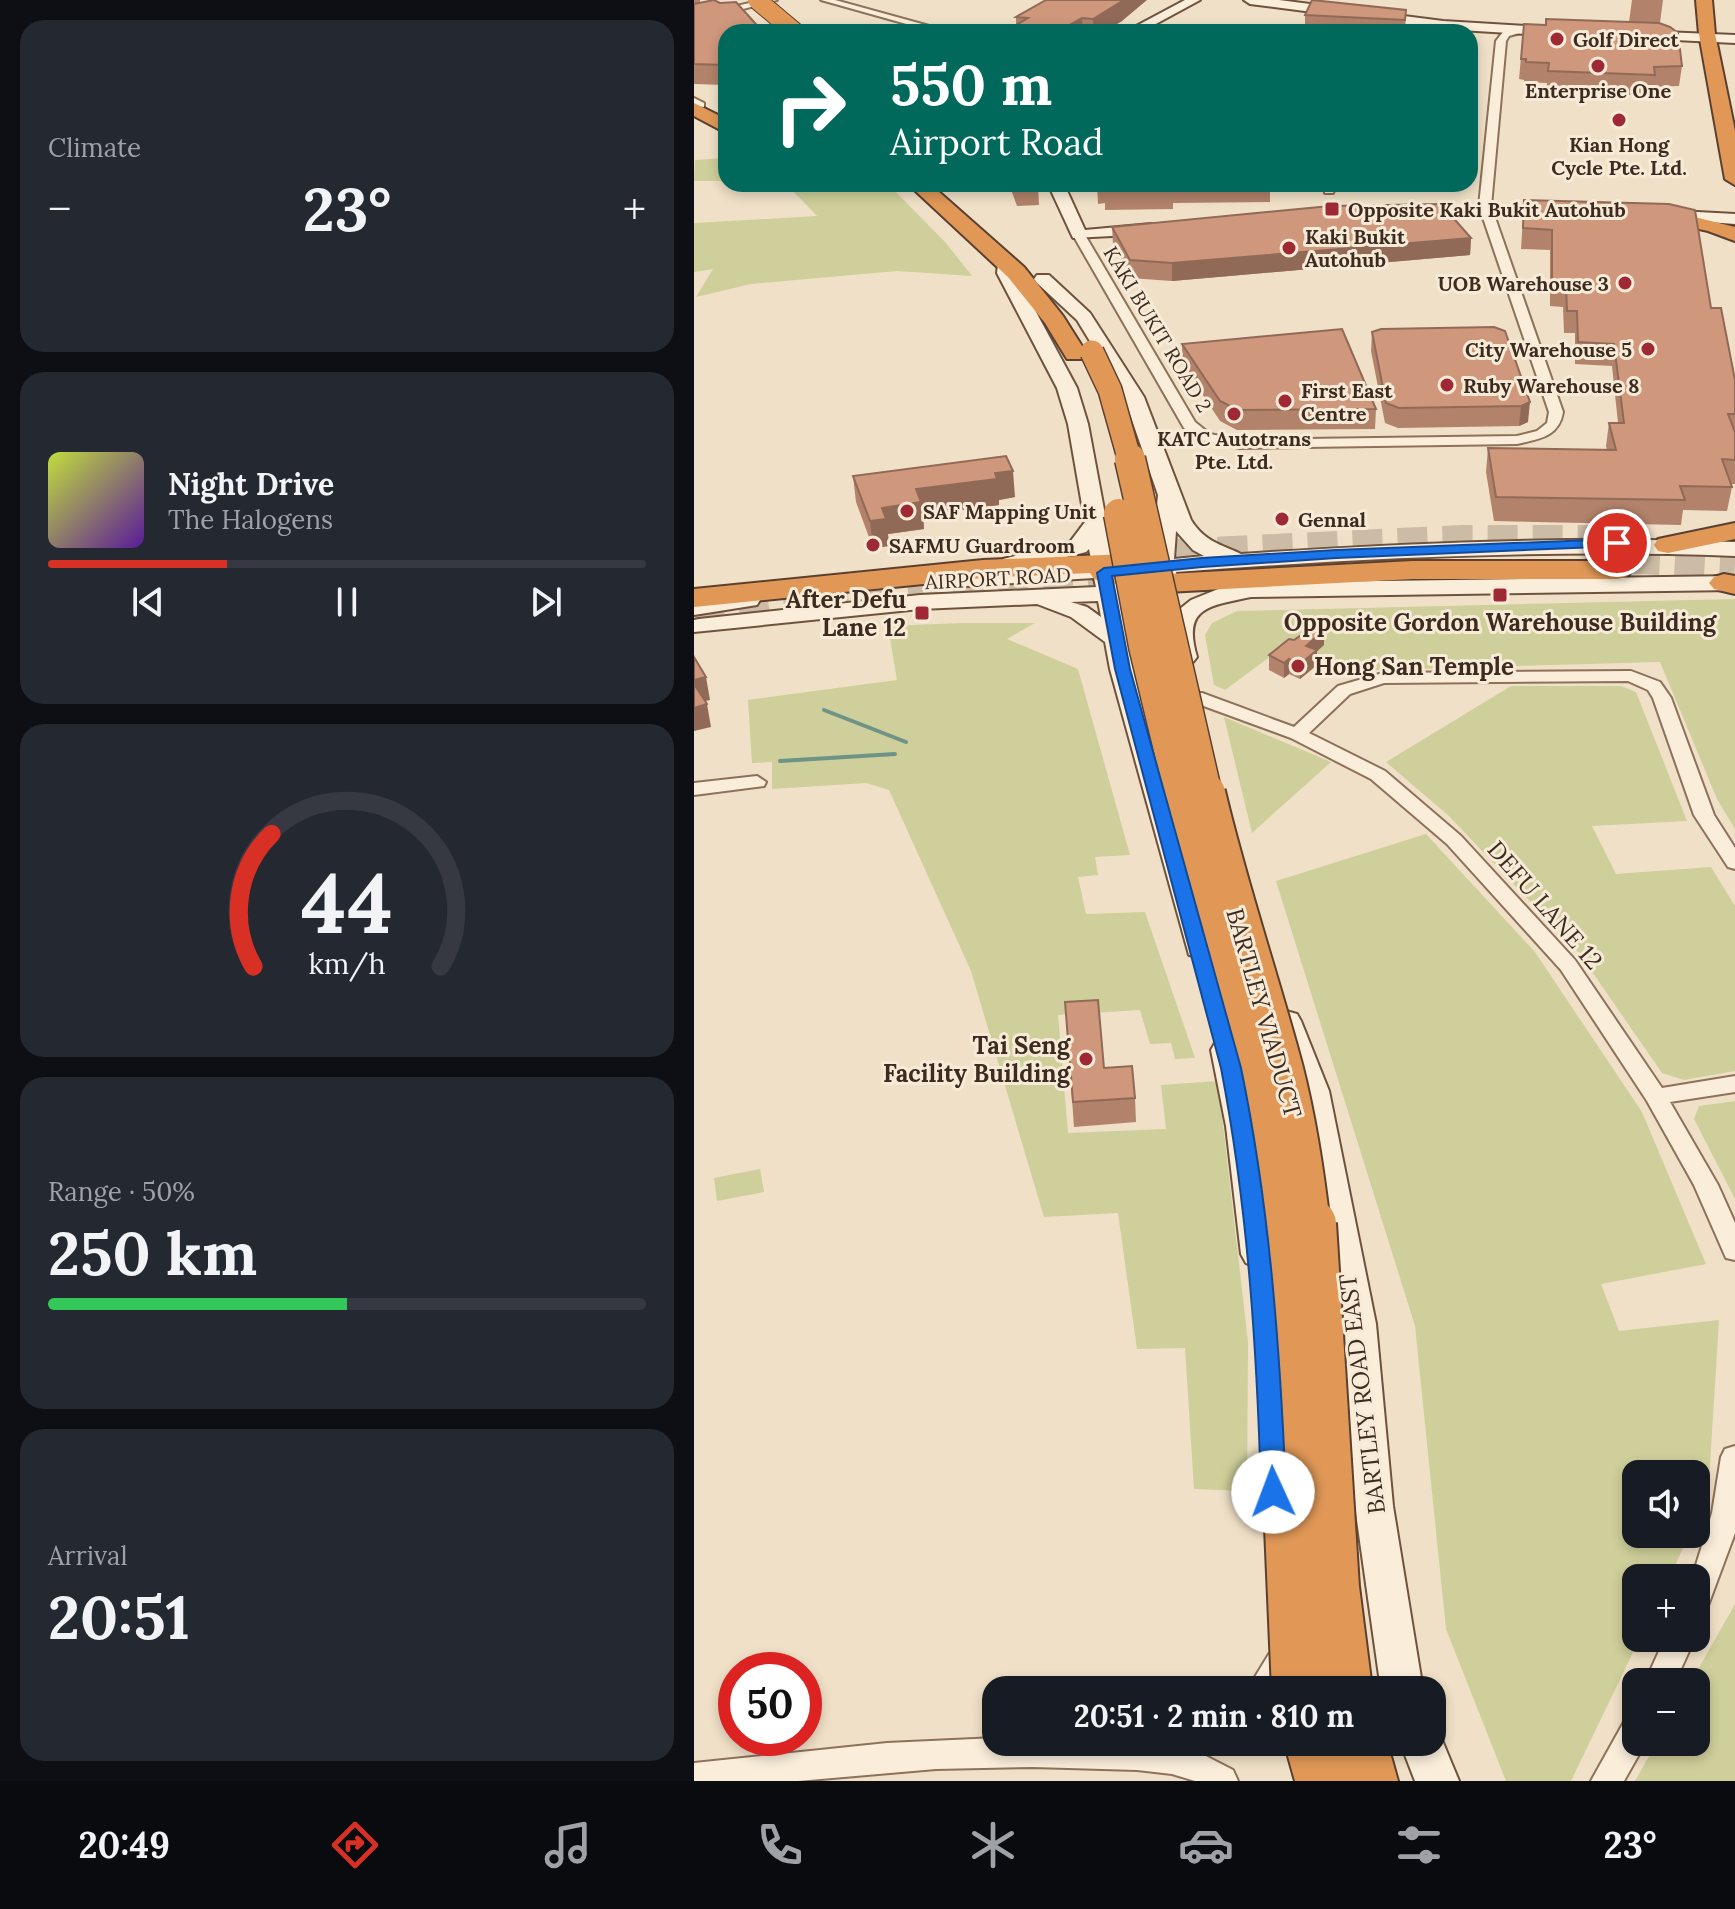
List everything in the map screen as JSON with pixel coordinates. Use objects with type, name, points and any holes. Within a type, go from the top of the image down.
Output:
[{"type":"highway","points":[[740,0],[768,24]]},
{"type":"highway","points":[[757,0],[786,24]]},
{"type":"highway","points":[[1704,0],[1735,179]]},
{"type":"highway","points":[[1674,35],[1708,37]]},
{"type":"highway","points":[[1674,35],[1708,37]]},
{"type":"highway","points":[[696,105],[718,116]]},
{"type":"highway","points":[[696,105],[718,121]]},
{"type":"highway","points":[[927,192],[1035,293],[1084,353]]},
{"type":"highway","points":[[949,192],[1043,279],[1084,353]]},
{"type":"highway","points":[[1656,215],[1702,213],[1735,202]]},
{"type":"highway","points":[[1656,215],[1714,226],[1735,235]]},
{"type":"highway","name":"BARTLEY VIADUCT","points":[[1084,353],[1090,388],[1101,422],[1144,646],[1223,969],[1259,1096],[1274,1182],[1284,1339],[1280,1676]]},
{"type":"highway","name":"BARTLEY VIADUCT","points":[[1084,353],[1110,390],[1127,441],[1225,874],[1292,1104],[1312,1235],[1334,1588],[1345,1676]]},
{"type":"highway","points":[[1668,545],[1735,531]]},
{"type":"highway","points":[[1166,576],[1202,562]]},
{"type":"highway","points":[[694,598],[983,569],[1105,577],[1413,570],[1618,570]]},
{"type":"highway","points":[[1316,1756],[1323,1781]]},
{"type":"highway","points":[[1363,1756],[1370,1781]]},
{"type":"main road","points":[[1147,24],[1194,0]]},
{"type":"main road","points":[[1250,0],[1447,24]]},
{"type":"main road","points":[[1278,0],[1475,24]]},
{"type":"main road","points":[[1478,24],[1577,31],[1480,28]]},
{"type":"main road","points":[[1625,33],[1674,35]]},
{"type":"main road","points":[[1708,37],[1731,37]]},
{"type":"main road","points":[[1060,192],[1079,235],[1170,227]]},
{"type":"main road","points":[[1400,213],[1573,212]]},
{"type":"main road","points":[[1656,215],[1735,219]]},
{"type":"main road","points":[[1006,264],[1006,273],[1067,388],[1078,424],[1116,639],[1231,1068],[1242,1126],[1268,1337],[1280,1676]]},
{"type":"main road","points":[[1043,279],[1084,317],[1126,379],[1157,454],[1181,525],[1196,543],[1214,554],[1250,559]]},
{"type":"main road","points":[[1169,495],[1166,576],[1250,590],[1731,583]]},
{"type":"main road","points":[[983,569],[1078,547],[1095,523]]},
{"type":"main road","points":[[1202,562],[1475,546],[1668,545],[1735,549]]},
{"type":"main road","name":"AIRPORT ROAD","points":[[694,627],[920,602],[987,599],[1105,577]]},
{"type":"main road","name":"AIRPORT ROAD","points":[[694,608],[919,582],[1105,577]]},
{"type":"main road","name":"BARTLEY ROAD EAST","points":[[1250,590],[1214,599],[1187,613],[1179,634],[1205,704],[1235,851],[1265,966],[1313,1091],[1358,1324],[1374,1506],[1400,1676]]},
{"type":"main road","points":[[987,599],[1047,602],[1079,612],[1116,639]]},
{"type":"main road","points":[[1173,852],[1193,862],[1205,863],[1219,861],[1235,851]]},
{"type":"main road","points":[[1255,1229],[1267,1211],[1293,1202],[1313,1208],[1340,1230]]},
{"type":"main road","points":[[1293,1756],[1297,1781]]},
{"type":"main road","points":[[1427,1756],[1437,1781]]},
{"type":"street","points":[[694,18],[764,0]]},
{"type":"street","points":[[694,18],[773,0]]},
{"type":"street","points":[[828,0],[916,24]]},
{"type":"street","points":[[1480,28],[1495,33],[1501,41]]},
{"type":"street","points":[[1487,212],[1485,206],[1501,41],[1506,34],[1520,30]]},
{"type":"street","name":"KAKI BUKIT ROAD 2","points":[[1079,235],[1189,425],[1205,437],[1240,444],[1531,438],[1554,424],[1556,412],[1487,212]]},
{"type":"street","points":[[1297,734],[1344,690],[1383,678],[1631,676],[1654,686],[1662,698],[1704,815],[1735,863]]},
{"type":"street","name":"DEFU LANE 12","points":[[1205,704],[1297,734],[1378,775],[1454,840],[1568,965],[1656,1097],[1706,1185],[1735,1251]]},
{"type":"street","points":[[694,789],[757,782]]},
{"type":"street","points":[[1656,1097],[1735,1084]]},
{"type":"street","points":[[1710,1567],[1732,1489],[1735,1457]]},
{"type":"street","points":[[694,1778],[884,1756],[982,1753]]},
{"type":"street","points":[[1607,1781],[1622,1755]]},
{"type":"street","points":[[1166,1756],[1213,1774],[1222,1781]]},
{"type":"green space","points":[[718,159],[718,181],[694,181],[695,160]]},
{"type":"green space","points":[[794,192],[896,192],[946,243],[972,276],[897,271],[751,284],[696,297],[713,269],[694,272],[694,223],[817,216]]},
{"type":"green space","points":[[1735,599],[1735,829],[1717,799],[1660,662],[1343,671],[1339,663],[1286,645],[1225,690],[1214,685],[1205,635],[1212,623],[1237,611]]},
{"type":"green space","points":[[1035,623],[1007,639],[1078,669],[1130,855],[1095,857],[1098,875],[1078,877],[1086,914],[1145,912],[1195,1058],[1175,1059],[1171,1043],[1150,1044],[1140,1010],[1058,1015],[1068,1133],[1166,1129],[1161,1085],[1218,1081],[1248,1342],[1247,1491],[1194,1489],[1185,1348],[1137,1349],[1118,1213],[1044,1217],[971,971],[889,790],[866,783],[772,789],[772,762],[752,763],[748,700],[897,680],[888,626]]},
{"type":"green space","points":[[1511,686],[1621,686],[1636,692],[1687,821],[1592,826],[1616,874],[1711,867],[1735,906],[1735,1071],[1684,1080],[1662,1073],[1579,953],[1449,816],[1386,762]]},
{"type":"green space","points":[[1224,717],[1331,762],[1252,833]]},
{"type":"green space","points":[[1426,834],[1535,952],[1642,1112],[1706,1264],[1601,1284],[1619,1331],[1719,1320],[1710,1465],[1710,1460],[1622,1460],[1622,1548],[1683,1548],[1676,1564],[1622,1564],[1622,1652],[1633,1652],[1626,1668],[1622,1668],[1622,1675],[1571,1781],[1506,1781],[1446,1629],[1415,1326],[1276,881]]},
{"type":"green space","points":[[1735,1101],[1735,1199],[1694,1119],[1699,1106]]},
{"type":"green space","points":[[760,1169],[764,1192],[717,1201],[714,1178]]},
{"type":"green space","points":[[1735,1604],[1735,1781],[1635,1781],[1649,1756],[1710,1756],[1710,1668],[1699,1668]]},
{"type":"building","points":[[714,0],[720,3],[736,2],[756,24],[718,24],[718,65],[694,64],[694,4]]},
{"type":"building","points":[[1046,0],[1124,0],[1093,19],[1082,18],[1071,24],[1018,24],[1028,18],[1016,17]]},
{"type":"building","points":[[1312,0],[1406,10],[1405,20],[1305,15]]},
{"type":"building","points":[[1546,19],[1659,23],[1678,33],[1682,66],[1654,67],[1655,75],[1548,71],[1549,63],[1521,59],[1524,24],[1546,25]]},
{"type":"building","points":[[1524,200],[1669,204],[1695,210],[1711,308],[1721,308],[1735,380],[1735,414],[1728,414],[1735,432],[1735,460],[1722,459],[1732,487],[1680,486],[1685,500],[1496,497],[1488,448],[1616,450],[1609,423],[1624,423],[1614,344],[1578,342],[1577,311],[1567,311],[1566,285],[1552,284],[1552,230],[1523,228]]},
{"type":"building","points":[[1441,204],[1471,238],[1172,263],[1130,260],[1112,227],[1330,206]]},
{"type":"building","name":"Ruby Warehouse 8","points":[[1494,327],[1505,331],[1530,402],[1521,406],[1399,408],[1386,403],[1372,332],[1381,329]]},
{"type":"building","name":"First East Centre","points":[[1342,329],[1376,409],[1238,410],[1220,401],[1182,344]]},
{"type":"building","points":[[1006,456],[1013,471],[995,473],[997,479],[916,489],[921,502],[882,508],[886,519],[870,521],[853,476]]},
{"type":"building","points":[[1319,623],[1324,630],[1306,646],[1317,650],[1300,664],[1289,659],[1284,663],[1269,655],[1289,639],[1294,640]]},
{"type":"building","points":[[694,657],[706,677],[694,680]]},
{"type":"building","points":[[694,684],[707,704],[694,708]]},
{"type":"building","name":"Tai Seng Facility Building","points":[[1098,1000],[1104,1068],[1132,1066],[1135,1098],[1073,1102],[1065,1002]]},
{"type":"waterway","points":[[824,710],[906,742]]},
{"type":"waterway","points":[[780,761],[895,754]]},
{"type":"tunnel","points":[[1128,556],[1462,540],[1616,540]]},
{"type":"tunnel","points":[[1585,556],[1735,564]]},
{"type":"tunnel","points":[[819,605],[923,592],[1142,575]]},
{"type":"tunnel","points":[[694,613],[843,590]]},
{"type":"place","name":"Golf Direct","points":[[1557,39]]},
{"type":"place","name":"Enterprise One","points":[[1598,66]]},
{"type":"place","name":"Kian Hong Cycle Pte. Ltd.","points":[[1619,120]]},
{"type":"place","name":"Opposite Kaki Bukit Autohub","points":[[1332,209]]},
{"type":"place","name":"Kaki Bukit Autohub","points":[[1289,248]]},
{"type":"place","name":"UOB Warehouse 3","points":[[1625,283]]},
{"type":"place","name":"City Warehouse 5","points":[[1648,349]]},
{"type":"place","name":"Ruby Warehouse 8","points":[[1447,385]]},
{"type":"place","name":"First East Centre","points":[[1285,401]]},
{"type":"place","name":"KATC Autotrans Pte. Ltd.","points":[[1234,414]]},
{"type":"place","name":"SAF Mapping Unit","points":[[907,511]]},
{"type":"place","name":"Gennal","points":[[1282,519]]},
{"type":"place","name":"SAFMU Guardroom","points":[[873,545]]},
{"type":"place","name":"Opposite Gordon Warehouse Building","points":[[1500,595]]},
{"type":"place","name":"After Defu Lane 12","points":[[922,613]]},
{"type":"place","name":"Hong San Temple","points":[[1298,666]]},
{"type":"place","name":"Tai Seng Facility Building","points":[[1086,1059]]},
{"type":"route","points":[[1273,1492],[1268,1337],[1242,1126],[1231,1068],[1122,669],[1104,573],[1202,562],[1336,554],[1475,546],[1617,543]]}]
